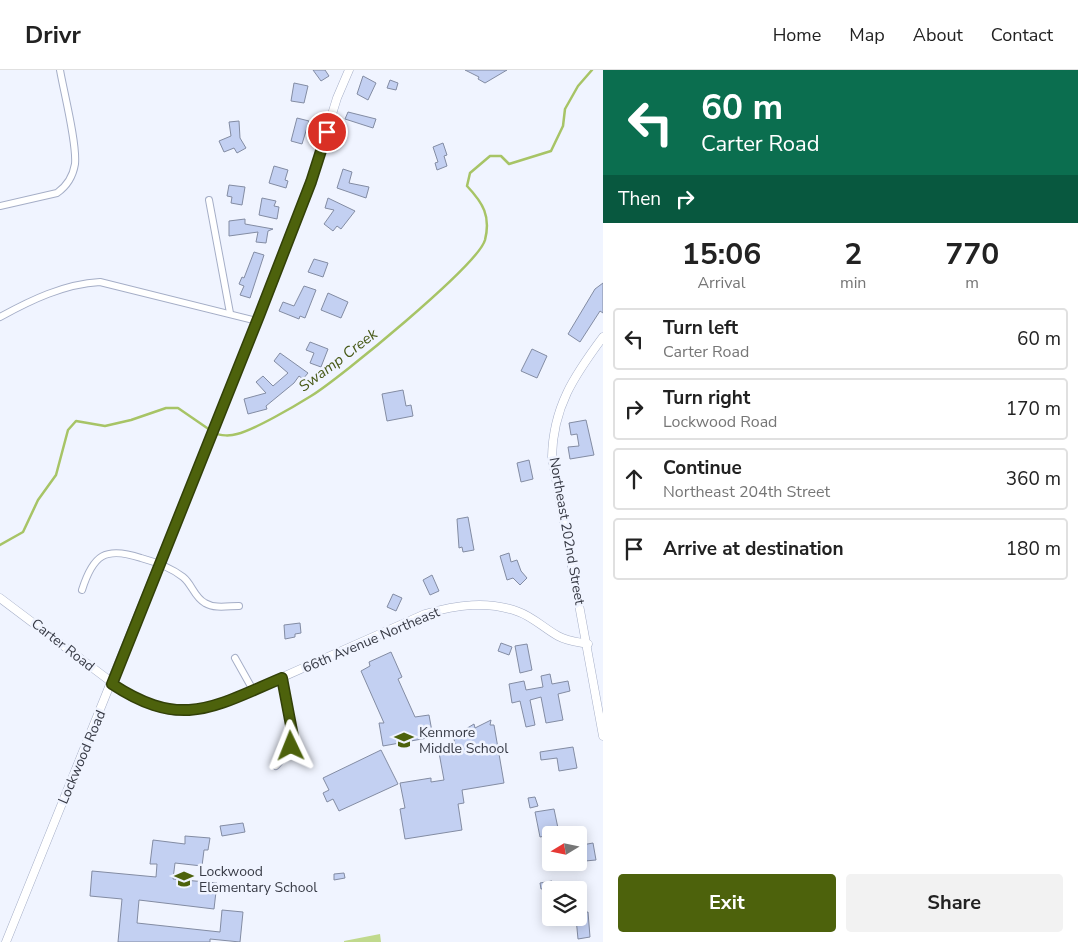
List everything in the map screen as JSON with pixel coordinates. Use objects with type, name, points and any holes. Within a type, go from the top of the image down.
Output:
[{"type":"street","points":[[0,206],[57,193],[64,188],[72,176],[75,163],[74,149],[60,70]]},
{"type":"street","name":"Lockwood Road","points":[[6,942],[258,321],[311,182],[337,98],[349,70]]},
{"type":"street","points":[[209,200],[230,314]]},
{"type":"street","points":[[0,317],[30,300],[78,284],[100,282],[258,321]]},
{"type":"street","name":"Northeast 202nd Street","points":[[603,337],[565,396],[553,433],[552,457],[588,644],[603,736]]},
{"type":"street","points":[[82,590],[88,570],[96,561],[112,552],[121,551],[161,564],[185,578],[199,599],[206,604],[212,606],[239,606]]},
{"type":"street","name":"Carter Road","points":[[0,598],[112,684],[130,696],[157,707],[175,711],[208,708],[295,672]]},
{"type":"street","name":"66th Avenue Northeast","points":[[295,672],[425,614],[446,608],[471,605],[495,605],[520,612],[559,637],[588,644]]},
{"type":"street","points":[[235,658],[253,690]]},
{"type":"street","points":[[276,766],[291,746],[293,736],[282,678]]},
{"type":"green space","points":[[380,934],[381,942],[344,942],[344,941]]},
{"type":"building","points":[[313,70],[325,70],[329,76],[321,81]]},
{"type":"building","points":[[465,70],[507,70],[485,83],[478,79],[479,77]]},
{"type":"building","points":[[363,76],[376,83],[368,100],[357,94]]},
{"type":"building","points":[[390,80],[398,83],[396,90],[387,88]]},
{"type":"building","points":[[294,83],[308,86],[304,103],[291,101]]},
{"type":"building","points":[[348,112],[376,119],[373,128],[345,119]]},
{"type":"building","points":[[297,118],[309,121],[302,144],[291,141]]},
{"type":"building","points":[[239,121],[240,138],[246,148],[237,153],[234,148],[224,152],[219,141],[231,136],[229,122]]},
{"type":"building","points":[[443,143],[447,155],[444,156],[447,166],[437,170],[435,163],[438,162],[433,147]]},
{"type":"building","points":[[274,166],[288,170],[285,180],[288,181],[286,188],[269,183]]},
{"type":"building","points":[[343,169],[352,172],[349,183],[369,187],[366,198],[337,188]]},
{"type":"building","points":[[229,185],[245,187],[242,205],[231,203],[232,197],[227,196]]},
{"type":"building","points":[[262,198],[276,201],[274,206],[279,207],[277,219],[259,215]]},
{"type":"building","points":[[328,198],[355,211],[341,229],[337,226],[333,231],[324,224],[334,210],[325,208]]},
{"type":"building","points":[[245,219],[245,224],[273,229],[268,231],[266,243],[256,242],[258,232],[229,236],[229,221]]},
{"type":"building","points":[[254,252],[264,255],[250,298],[240,295],[244,286],[239,284],[242,277],[244,278]]},
{"type":"building","points":[[314,259],[328,263],[323,277],[308,272]]},
{"type":"building","points":[[603,283],[603,313],[600,311],[580,342],[568,334],[595,289]]},
{"type":"building","points":[[304,286],[316,290],[305,318],[300,316],[299,319],[279,311],[283,302],[294,306]]},
{"type":"building","points":[[328,293],[348,302],[341,318],[321,310]]},
{"type":"building","points":[[310,342],[328,349],[321,367],[310,363],[314,353],[306,350]]},
{"type":"building","points":[[532,349],[547,356],[537,378],[521,371]]},
{"type":"building","points":[[280,353],[308,373],[303,379],[299,376],[294,383],[266,406],[267,409],[248,414],[244,399],[266,393],[256,382],[263,376],[273,386],[288,373],[274,361]]},
{"type":"building","points":[[403,390],[406,406],[411,405],[413,416],[387,421],[382,394]]},
{"type":"building","points":[[586,420],[594,455],[570,459],[568,447],[579,446],[577,434],[571,435],[569,423]]},
{"type":"building","points":[[529,460],[533,479],[521,482],[517,463]]},
{"type":"building","points":[[468,517],[474,550],[463,552],[462,547],[459,548],[457,519]]},
{"type":"building","points":[[509,553],[511,562],[517,560],[521,571],[527,578],[520,585],[513,578],[507,580],[500,556]]},
{"type":"building","points":[[432,575],[439,591],[430,595],[423,580]]},
{"type":"building","points":[[393,594],[402,598],[396,611],[387,607]]},
{"type":"building","points":[[300,623],[301,633],[295,634],[295,637],[285,639],[284,625]]},
{"type":"building","points":[[501,643],[512,647],[509,655],[498,651]]},
{"type":"building","points":[[527,644],[532,670],[520,673],[515,646]]},
{"type":"building","points":[[391,652],[402,677],[398,679],[415,717],[429,715],[433,737],[383,746],[379,723],[384,723],[361,671],[370,666],[369,662]]},
{"type":"building","points":[[550,674],[552,684],[568,681],[570,691],[558,694],[563,720],[546,723],[541,697],[530,700],[535,725],[526,727],[520,701],[512,703],[509,684],[524,681],[526,690],[543,687],[541,676]]},
{"type":"building","points":[[491,720],[490,725],[494,725],[504,783],[462,790],[464,803],[458,804],[462,830],[405,839],[400,809],[405,808],[400,783],[431,778],[431,782],[444,780],[438,747],[455,744],[453,735],[465,733],[464,730],[474,724],[475,728]]},
{"type":"building","points":[[573,747],[577,768],[559,771],[557,758],[541,760],[540,752]]},
{"type":"building","points":[[381,750],[398,784],[339,811],[333,799],[327,802],[323,793],[329,790],[323,778]]},
{"type":"building","points":[[535,797],[538,806],[530,808],[528,798]]},
{"type":"building","points":[[554,809],[558,826],[542,826],[542,837],[540,837],[535,812]]},
{"type":"building","points":[[243,823],[245,832],[222,836],[220,826]]},
{"type":"building","points":[[185,836],[210,838],[208,850],[204,850],[202,866],[175,863],[173,879],[217,883],[214,909],[139,900],[137,923],[220,932],[222,910],[243,912],[240,942],[210,939],[210,942],[118,942],[122,899],[90,896],[92,871],[156,877],[157,864],[150,864],[153,840],[185,844]]},
{"type":"building","points":[[593,843],[596,860],[588,861],[588,844]]},
{"type":"building","points":[[344,873],[345,878],[334,880],[334,874]]},
{"type":"building","points":[[587,912],[590,937],[578,939],[577,926],[587,926]]},
{"type":"waterway","name":"Swamp Creek","points":[[215,433],[235,435],[244,432],[311,396],[377,346],[459,273],[477,253],[485,240],[487,231],[484,210],[467,186],[470,173],[490,156],[501,156],[509,164],[551,151],[563,126],[565,109],[578,86],[592,70]]},
{"type":"waterway","name":"Swamp Creek","points":[[0,545],[23,532],[38,500],[56,475],[68,430],[76,421],[105,426],[131,420],[166,408],[178,408],[210,430]]},
{"type":"place","name":"Kenmore Middle School","points":[[404,740]]},
{"type":"place","name":"Lockwood Elementary School","points":[[184,879]]},
{"type":"route","points":[[291,746],[293,736],[282,678],[208,708],[175,711],[157,707],[130,696],[112,684],[228,396],[311,182],[327,132]]}]
